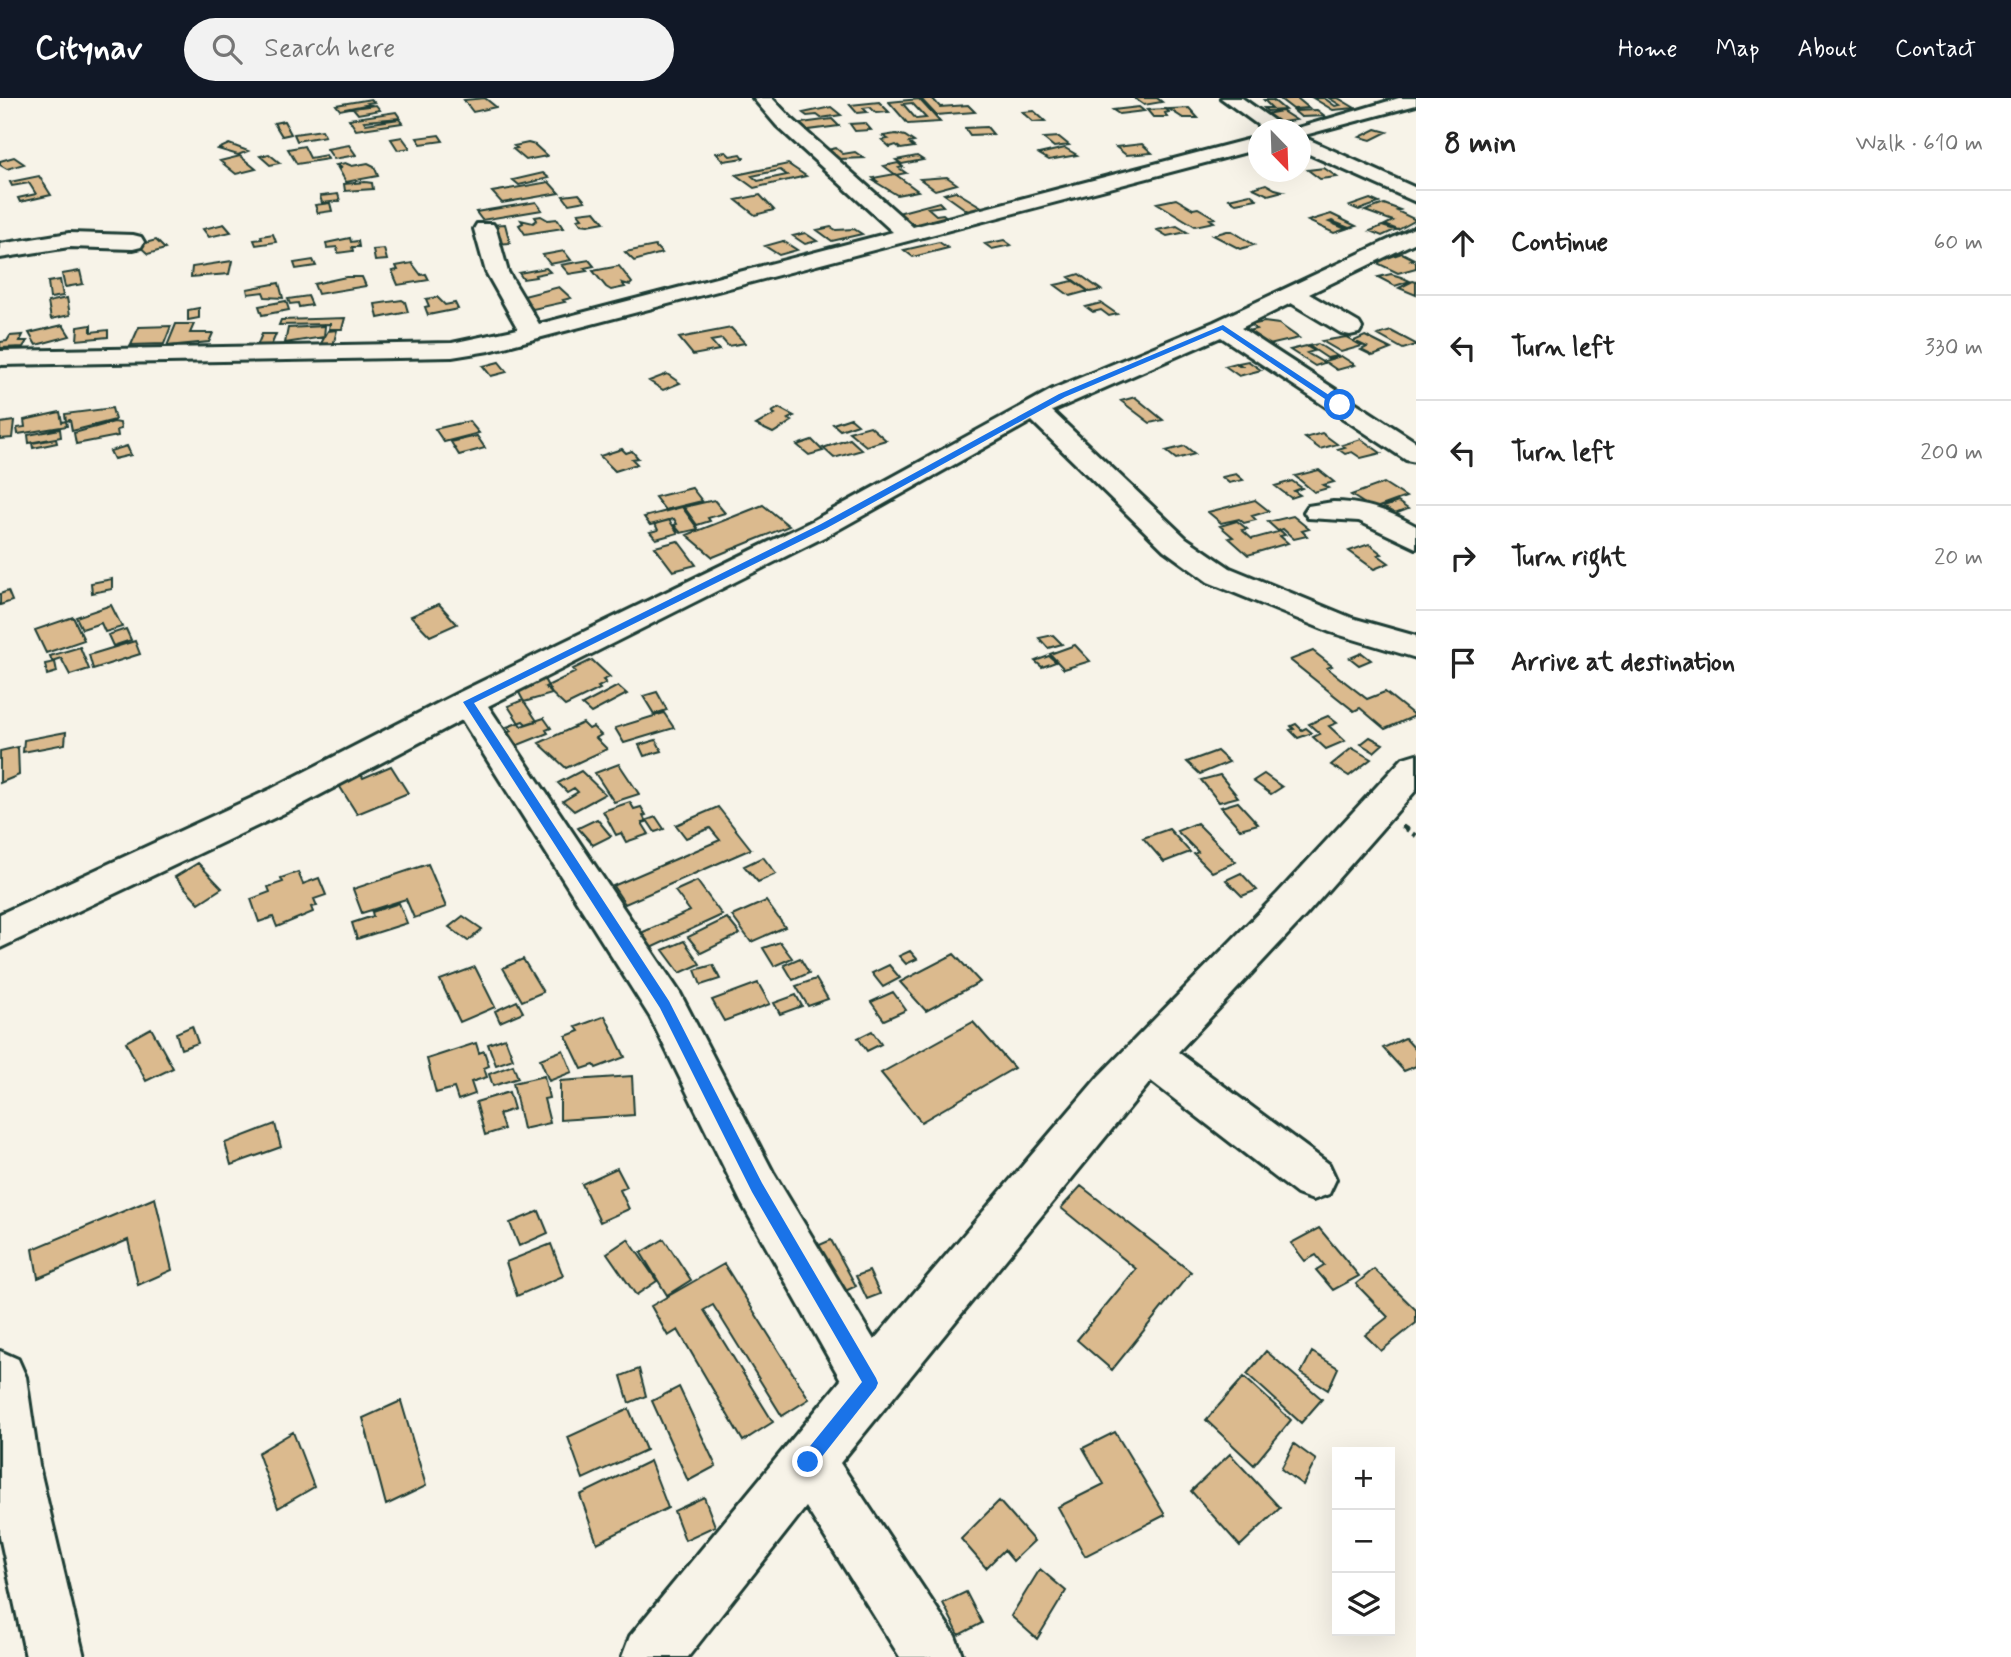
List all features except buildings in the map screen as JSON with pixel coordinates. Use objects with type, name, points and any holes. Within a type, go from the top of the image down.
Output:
[{"type":"street","points":[[762,98],[784,122],[908,234]]},
{"type":"street","points":[[1230,98],[1262,119]]},
{"type":"street","points":[[1311,128],[1416,99]]},
{"type":"street","points":[[1318,105],[1341,119]]},
{"type":"street","points":[[0,358],[452,350],[533,334],[1248,146]]},
{"type":"street","points":[[1311,147],[1416,196]]},
{"type":"street","points":[[1106,160],[1133,177]]},
{"type":"street","points":[[485,229],[498,272],[533,334]]},
{"type":"street","points":[[0,932],[284,798],[468,702],[824,526],[1062,395],[1223,327],[1416,234]]},
{"type":"street","points":[[0,251],[69,240],[133,242]]},
{"type":"street","points":[[1293,295],[1350,328]]},
{"type":"street","points":[[1223,327],[1416,454]]},
{"type":"street","points":[[1035,410],[1175,544],[1198,562],[1254,591],[1340,625],[1416,647]]},
{"type":"street","points":[[1318,512],[1358,510],[1416,539]]},
{"type":"street","points":[[468,702],[665,1004],[757,1187],[871,1383]]},
{"type":"street","points":[[651,1657],[871,1383],[1114,1091],[1293,904],[1416,767]]},
{"type":"street","points":[[1149,1055],[1313,1179]]},
{"type":"street","points":[[0,1377],[12,1466],[55,1657]]},
{"type":"street","points":[[808,1462],[934,1657]]},
{"type":"route","points":[[808,1462],[871,1383],[837,1329],[757,1187],[665,1004],[468,702],[824,526],[1062,395],[1223,327],[1340,405]]}]
